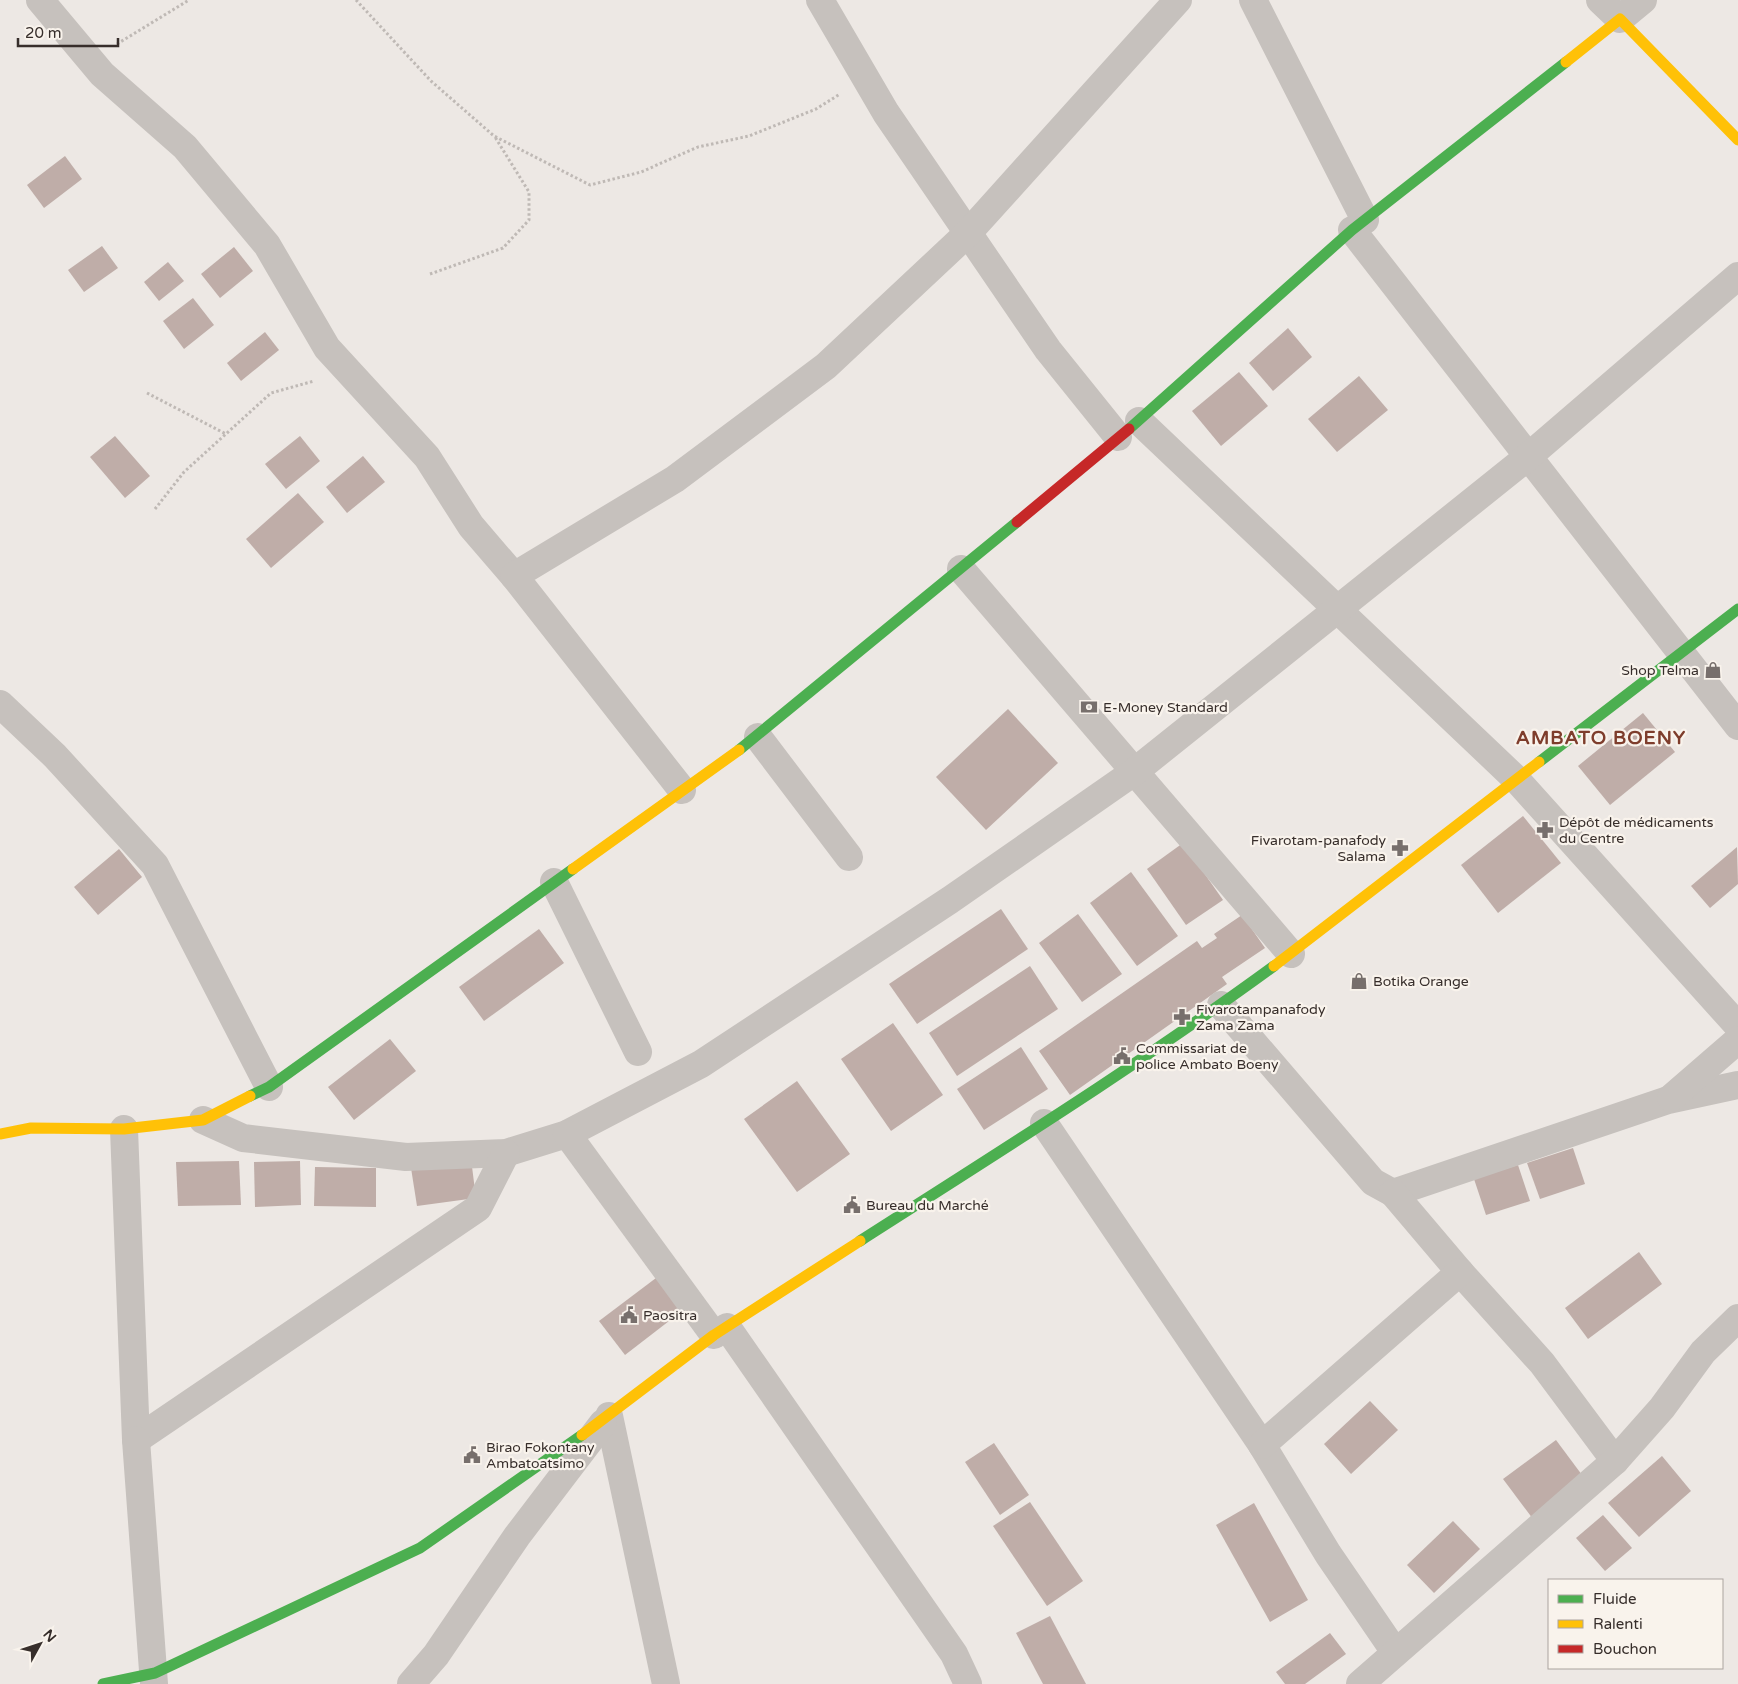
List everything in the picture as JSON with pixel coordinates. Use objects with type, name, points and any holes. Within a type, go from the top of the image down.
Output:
[{"type":"street","points":[[40,0],[102,74],[185,147],[267,245],[327,348],[427,457],[471,526],[514,576],[682,790]]},
{"type":"street","points":[[820,0],[886,113],[1048,350],[1118,438]]},
{"type":"street","points":[[514,576],[675,479],[826,366],[968,233],[1178,0]]},
{"type":"street","points":[[1253,0],[1358,225],[1529,456],[1738,726]]},
{"type":"street","points":[[1600,0],[1738,140]]},
{"type":"street","points":[[0,1134],[31,1128],[124,1129],[203,1120],[269,1087],[758,737],[1139,421],[1358,225],[1644,0]]},
{"type":"street","points":[[203,1120],[243,1138],[396,1156],[506,1153],[567,1134],[701,1064],[950,900],[1134,772],[1339,610],[1529,456],[1738,276]]},
{"type":"street","points":[[1139,421],[1516,779],[1738,1026]]},
{"type":"street","points":[[961,569],[1291,954]]},
{"type":"street","points":[[103,1684],[155,1679],[420,1548],[609,1416],[720,1331],[1044,1122],[1221,1005],[1291,954],[1738,609]]},
{"type":"street","points":[[0,704],[55,756],[155,865],[269,1087]]},
{"type":"street","points":[[758,737],[849,857]]},
{"type":"street","points":[[554,882],[638,1052]]},
{"type":"street","points":[[1221,1005],[1373,1182],[1393,1193],[1460,1272],[1542,1363],[1615,1461]]},
{"type":"street","points":[[1668,1100],[1738,1040]]},
{"type":"street","points":[[1393,1193],[1668,1100],[1738,1085]]},
{"type":"street","points":[[1044,1122],[1262,1445],[1328,1554],[1395,1652]]},
{"type":"street","points":[[124,1129],[136,1440],[155,1679]]},
{"type":"street","points":[[567,1134],[720,1331],[954,1654],[968,1684]]},
{"type":"street","points":[[136,1440],[478,1208],[506,1153]]},
{"type":"street","points":[[1262,1445],[1460,1272]]},
{"type":"street","points":[[1360,1684],[1615,1461],[1662,1408],[1703,1352],[1738,1318]]},
{"type":"street","points":[[411,1684],[436,1655],[517,1536],[609,1416]]},
{"type":"street","points":[[609,1416],[666,1684]]},
{"type":"path","points":[[90,61],[189,0]]},
{"type":"path","points":[[356,0],[431,81],[494,136],[590,185],[640,172],[698,147],[749,136],[816,109],[865,78]]},
{"type":"path","points":[[430,274],[504,248],[529,220],[529,192],[494,136]]},
{"type":"path","points":[[155,509],[184,472],[271,393],[348,371]]},
{"type":"path","points":[[147,393],[226,434]]},
{"type":"building","points":[[65,156],[82,179],[44,208],[27,185]]},
{"type":"building","points":[[102,246],[118,268],[84,292],[68,270]]},
{"type":"building","points":[[234,247],[253,271],[220,298],[201,274]]},
{"type":"building","points":[[168,262],[184,281],[159,301],[144,282]]},
{"type":"building","points":[[193,298],[214,325],[184,349],[163,321]]},
{"type":"building","points":[[1288,328],[1312,357],[1273,391],[1249,363]]},
{"type":"building","points":[[265,332],[279,350],[241,381],[227,363]]},
{"type":"building","points":[[1239,372],[1268,406],[1221,446],[1192,411]]},
{"type":"building","points":[[1359,376],[1388,410],[1337,452],[1308,419]]},
{"type":"building","points":[[115,436],[150,476],[125,498],[90,457]]},
{"type":"building","points":[[300,436],[320,461],[286,489],[265,464]]},
{"type":"building","points":[[363,456],[385,482],[347,513],[326,487]]},
{"type":"building","points":[[298,493],[324,522],[271,568],[246,539]]},
{"type":"building","points":[[1008,709],[1058,763],[986,830],[936,777]]},
{"type":"building","points":[[1643,713],[1675,752],[1610,805],[1578,766]]},
{"type":"building","points":[[1523,816],[1561,863],[1498,913],[1461,865]]},
{"type":"building","points":[[1183,843],[1223,900],[1186,925],[1147,869]]},
{"type":"building","points":[[1737,847],[1738,884],[1710,908],[1691,886]]},
{"type":"building","points":[[119,849],[142,877],[98,915],[74,887]]},
{"type":"building","points":[[1131,872],[1178,936],[1137,966],[1090,903]]},
{"type":"building","points":[[1001,909],[1028,949],[917,1024],[889,984]]},
{"type":"building","points":[[1078,914],[1122,974],[1082,1002],[1039,943]]},
{"type":"building","points":[[1242,915],[1265,948],[1222,977],[1227,984],[1070,1095],[1039,1051],[1197,941],[1202,948],[1217,938],[1214,934]]},
{"type":"building","points":[[539,929],[564,963],[484,1021],[459,987]]},
{"type":"building","points":[[1030,966],[1058,1009],[957,1076],[929,1033]]},
{"type":"building","points":[[893,1023],[943,1095],[891,1131],[841,1059]]},
{"type":"building","points":[[390,1039],[416,1071],[354,1120],[328,1087]]},
{"type":"building","points":[[1021,1047],[1048,1089],[984,1130],[957,1089]]},
{"type":"building","points":[[797,1081],[850,1154],[797,1192],[744,1119]]},
{"type":"building","points":[[1573,1148],[1585,1184],[1540,1199],[1527,1163]]},
{"type":"building","points":[[471,1159],[476,1198],[417,1206],[411,1168]]},
{"type":"building","points":[[239,1161],[241,1205],[178,1206],[176,1162]]},
{"type":"building","points":[[300,1161],[301,1205],[255,1207],[254,1162]]},
{"type":"building","points":[[1518,1165],[1530,1201],[1486,1215],[1474,1179]]},
{"type":"building","points":[[315,1167],[376,1168],[376,1207],[314,1206]]},
{"type":"building","points":[[1639,1252],[1662,1284],[1588,1339],[1565,1308]]},
{"type":"building","points":[[656,1278],[682,1311],[625,1355],[599,1321]]},
{"type":"building","points":[[1370,1401],[1398,1430],[1351,1474],[1324,1444]]},
{"type":"building","points":[[1556,1440],[1585,1479],[1533,1519],[1503,1479]]},
{"type":"building","points":[[994,1443],[1029,1495],[1000,1515],[965,1462]]},
{"type":"building","points":[[1662,1456],[1691,1491],[1639,1537],[1608,1503]]},
{"type":"building","points":[[1030,1502],[1083,1581],[1047,1606],[993,1526]]},
{"type":"building","points":[[1254,1503],[1308,1600],[1270,1622],[1216,1525]]},
{"type":"building","points":[[1603,1515],[1632,1548],[1605,1571],[1576,1538]]},
{"type":"building","points":[[1453,1521],[1480,1549],[1434,1593],[1407,1565]]},
{"type":"building","points":[[1050,1616],[1086,1684],[1043,1684],[1016,1633]]},
{"type":"building","points":[[1330,1633],[1346,1654],[1305,1684],[1285,1684],[1276,1672]]},
{"type":"traffic: fast","points":[[1129,429],[1352,230],[1566,62]]},
{"type":"traffic: fast","points":[[739,750],[1017,522]]},
{"type":"traffic: fast","points":[[1539,762],[1738,609]]},
{"type":"traffic: fast","points":[[250,1096],[269,1087],[573,869]]},
{"type":"traffic: fast","points":[[860,1241],[1121,1073],[1274,966]]},
{"type":"traffic: fast","points":[[103,1684],[155,1673],[420,1548],[582,1435]]},
{"type":"traffic: slow","points":[[1566,62],[1620,19],[1738,140]]},
{"type":"traffic: slow","points":[[573,869],[739,750]]},
{"type":"traffic: slow","points":[[1274,966],[1539,762]]},
{"type":"traffic: slow","points":[[0,1134],[31,1128],[124,1129],[203,1120],[250,1096]]},
{"type":"traffic: slow","points":[[582,1435],[714,1335],[860,1241]]},
{"type":"traffic: jam","points":[[1017,522],[1129,429]]},
{"type":"place","name":"Shop Telma","points":[[1713,670]]},
{"type":"place","name":"E-Money Standard","points":[[1089,707]]},
{"type":"place","name":"Dépôt de médicaments du Centre","points":[[1545,830]]},
{"type":"place","name":"Fivarotam-panafody Salama","points":[[1400,848]]},
{"type":"place","name":"Botika Orange","points":[[1359,981]]},
{"type":"place","name":"Fivarotampanafody Zama Zama","points":[[1182,1017]]},
{"type":"place","name":"Commissariat de police Ambato Boeny","points":[[1122,1056]]},
{"type":"place","name":"Bureau du Marché","points":[[852,1205]]},
{"type":"place","name":"Paositra","points":[[629,1315]]},
{"type":"place","name":"Birao Fokontany Ambatoatsimo","points":[[472,1455]]},
{"type":"district","name":"AMBATO BOENY","points":[[1601,737]]}]
